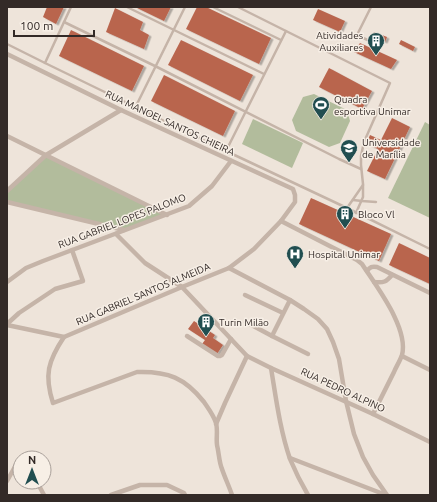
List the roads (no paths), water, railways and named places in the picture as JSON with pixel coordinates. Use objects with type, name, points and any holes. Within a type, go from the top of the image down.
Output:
[{"type":"street","name":"RUA MANOEL SANTOS CHIEIRA","points":[[7,54],[121,110],[293,189],[296,195],[295,202],[281,221]]},
{"type":"street","points":[[7,191],[46,156],[121,110]]},
{"type":"street","points":[[7,136],[167,215]]},
{"type":"street","name":"RUA GABRIEL LOPES PALOMO","points":[[7,282],[26,268],[189,206],[212,186],[231,161]]},
{"type":"street","points":[[7,202],[125,231]]},
{"type":"street","points":[[281,221],[357,260],[362,264],[387,301],[399,328],[403,342],[402,356],[373,414]]},
{"type":"street","name":"RUA GABRIEL SANTOS ALMEIDA","points":[[64,337],[229,268],[254,249],[281,221]]},
{"type":"street","name":"RUA PEDRO ALPINO","points":[[116,234],[145,263],[182,287],[248,356],[430,442]]},
{"type":"street","points":[[7,325],[19,313],[55,289],[83,281],[72,250]]},
{"type":"street","points":[[367,271],[373,266],[430,293]]},
{"type":"street","points":[[229,268],[290,300],[313,316],[327,329],[339,360],[346,401],[354,434],[363,457],[387,495]]},
{"type":"street","points":[[374,282],[383,283],[392,275]]},
{"type":"street","points":[[245,295],[283,313]]},
{"type":"street","points":[[272,336],[290,300]]},
{"type":"street","points":[[246,322],[308,354]]},
{"type":"street","points":[[7,325],[64,337],[55,350],[48,370],[49,392],[53,403],[137,372],[150,372],[175,377],[184,382],[197,393],[210,410],[216,424],[217,442],[222,468],[232,495]]},
{"type":"street","points":[[187,336],[218,356],[222,355],[231,339]]},
{"type":"street","points":[[216,424],[248,356]]},
{"type":"street","points":[[402,356],[430,370]]},
{"type":"street","points":[[271,368],[281,426],[290,458],[300,482],[308,495]]},
{"type":"street","points":[[290,458],[387,495]]},
{"type":"street","points":[[7,481],[12,471]]},
{"type":"street","points":[[111,495],[140,485],[167,485],[184,493],[185,495]]},
{"type":"lane","points":[[45,63],[71,7]]},
{"type":"lane","points":[[127,7],[264,74]]},
{"type":"lane","points":[[136,106],[185,7]]},
{"type":"lane","points":[[213,7],[281,40]]},
{"type":"lane","points":[[238,7],[390,83],[364,142],[361,156],[363,198],[356,212]]},
{"type":"lane","points":[[372,7],[357,35],[380,46]]},
{"type":"lane","points":[[64,22],[156,66],[361,169]]},
{"type":"lane","points":[[226,151],[286,31]]},
{"type":"lane","points":[[7,44],[226,151],[430,248]]},
{"type":"lane","points":[[347,208],[363,184]]},
{"type":"lane","points":[[353,200],[376,202]]},
{"type":"place","name":"Atividades Auxiliares","points":[[376,56]]},
{"type":"place","name":"Quadra esportiva Unimar","points":[[321,120]]},
{"type":"place","name":"Universidade de Marília","points":[[349,163]]},
{"type":"place","name":"Bloco Vl","points":[[345,229]]},
{"type":"place","name":"Hospital Unimar","points":[[295,269]]},
{"type":"place","name":"Turin Milão","points":[[206,337]]}]
